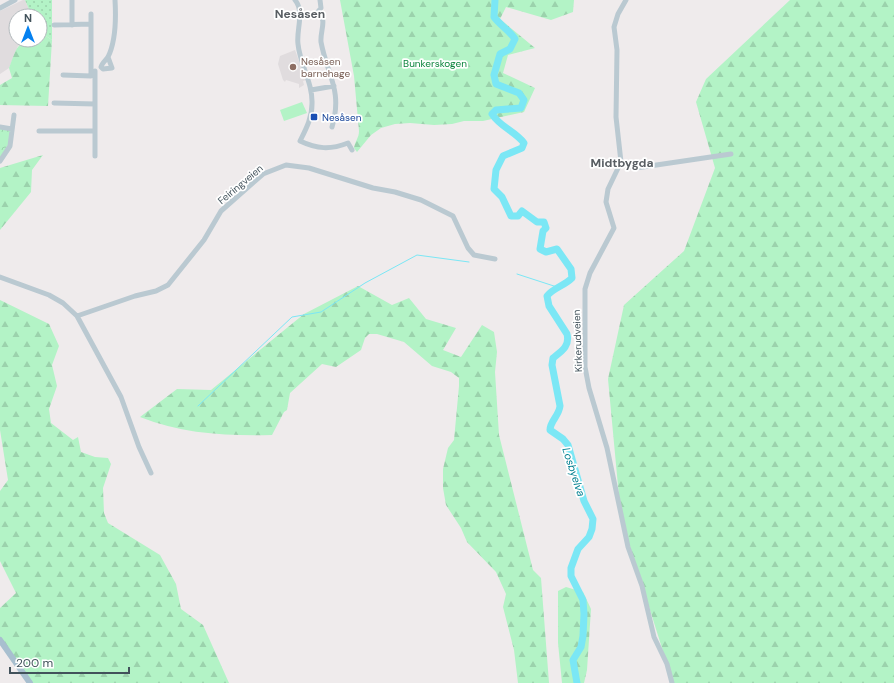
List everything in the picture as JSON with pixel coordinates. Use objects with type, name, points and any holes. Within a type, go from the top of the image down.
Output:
[{"type":"main road","points":[[0,640],[30,683]]},
{"type":"street","points":[[0,8],[15,0]]},
{"type":"street","points":[[72,0],[72,25]]},
{"type":"street","points":[[63,75],[91,76],[93,72],[101,67],[108,57],[115,22],[115,0]]},
{"type":"street","points":[[295,0],[299,7],[300,15],[298,45],[311,90],[311,114],[300,141],[318,148],[330,148],[348,143],[352,150]]},
{"type":"street","points":[[300,15],[310,16],[318,12],[322,8],[320,0]]},
{"type":"street","name":"Kirkerudveien","points":[[626,0],[618,14],[614,27],[617,50],[616,117],[621,162],[606,197],[607,206],[614,222],[614,231],[590,273],[585,289],[585,367],[589,388],[607,448],[628,547],[642,586],[654,637],[667,664],[672,683]]},
{"type":"street","points":[[318,12],[323,22],[321,42],[334,86],[336,114],[332,127]]},
{"type":"street","points":[[91,14],[95,104],[95,156]]},
{"type":"street","points":[[54,25],[91,24]]},
{"type":"street","points":[[101,67],[103,69],[112,68],[108,57]]},
{"type":"street","points":[[311,90],[334,86]]},
{"type":"street","points":[[54,103],[95,104]]},
{"type":"street","points":[[0,161],[10,146],[14,115]]},
{"type":"street","points":[[0,127],[12,129]]},
{"type":"street","points":[[39,131],[95,132]]},
{"type":"street","points":[[621,162],[636,168],[731,154]]},
{"type":"street","name":"Feiringveien","points":[[77,316],[135,296],[156,291],[168,285],[204,240],[221,211],[262,174],[286,165],[310,168],[373,188],[395,192],[421,200],[453,216],[468,248],[474,255],[480,258],[495,259]]},
{"type":"street","points":[[0,277],[49,295],[63,303],[77,316],[121,397],[137,442],[151,473]]},
{"type":"shaded area","points":[[23,0],[25,0],[28,8],[8,8],[8,48],[17,48],[9,68],[0,74],[0,11]]},
{"type":"shaded area","points":[[295,50],[306,80],[303,81],[304,85],[299,88],[299,84],[286,80],[285,82],[283,80],[278,64],[280,56]]},
{"type":"green space","points":[[25,0],[52,0],[52,40],[48,37],[48,8],[28,8]]},
{"type":"green space","name":"Bunkerskogen","points":[[340,0],[574,0],[573,12],[551,20],[506,7],[500,19],[535,48],[508,55],[503,73],[535,88],[524,112],[483,121],[464,121],[452,124],[395,124],[381,128],[371,135],[357,152],[354,148],[359,131],[354,76]]},
{"type":"green space","points":[[790,0],[894,0],[894,683],[673,683],[621,518],[608,379],[624,305],[684,251],[715,168],[696,102],[706,79]]},
{"type":"green space","points":[[48,37],[52,40],[48,106],[0,105],[0,85],[12,78],[9,68],[17,48],[48,48]]},
{"type":"green space","points":[[302,102],[307,113],[284,121],[280,110]]},
{"type":"green space","points":[[0,128],[11,130],[8,145],[0,158]]},
{"type":"green space","points":[[43,155],[32,170],[31,192],[0,230],[0,168]]},
{"type":"green space","points":[[358,286],[392,305],[409,298],[426,319],[456,328],[443,350],[461,357],[482,325],[494,332],[497,352],[495,372],[499,435],[533,570],[541,578],[549,683],[518,683],[514,650],[503,607],[506,594],[496,572],[467,542],[461,528],[446,505],[443,488],[443,469],[448,448],[454,440],[459,386],[459,378],[451,372],[432,366],[404,342],[377,334],[369,334],[365,338],[361,350],[336,367],[322,364],[290,393],[287,410],[284,412],[272,435],[205,433],[172,427],[140,417],[177,389],[211,390],[304,314]]},
{"type":"green space","points":[[0,300],[49,324],[59,346],[52,365],[57,386],[49,409],[51,423],[73,440],[78,437],[81,452],[95,457],[108,458],[111,464],[103,488],[104,513],[108,523],[160,555],[176,584],[181,609],[203,625],[229,683],[30,683],[0,640],[0,608],[16,593],[0,561],[0,491],[8,480],[0,430]]},
{"type":"green space","points":[[566,587],[583,592],[591,609],[587,670],[584,683],[562,683],[558,643],[558,591]]},
{"type":"waterway","name":"Losbyelva","points":[[495,0],[494,17],[515,39],[510,49],[500,54],[494,75],[496,84],[519,93],[524,100],[521,108],[496,110],[492,114],[499,122],[524,143],[522,148],[503,156],[496,170],[494,189],[502,197],[511,216],[518,216],[522,211],[537,222],[544,222],[546,228],[543,231],[540,249],[546,252],[557,249],[571,269],[572,278],[547,296],[549,306],[568,338],[564,348],[553,358],[552,365],[560,406],[558,413],[551,424],[550,430],[563,439],[568,445],[584,501],[593,519],[589,537],[578,549],[571,568],[571,576],[583,600],[584,614],[581,647],[573,660],[577,683]]},
{"type":"waterway","points":[[198,406],[292,317],[321,312],[365,283],[417,255],[469,262]]},
{"type":"waterway","points":[[517,274],[560,288]]},
{"type":"place","name":"Nesåsen barnehage","points":[[293,67]]},
{"type":"place","name":"Nesåsen","points":[[314,117]]},
{"type":"district","name":"Nesåsen","points":[[300,14]]},
{"type":"district","name":"Midtbygda","points":[[622,163]]}]
